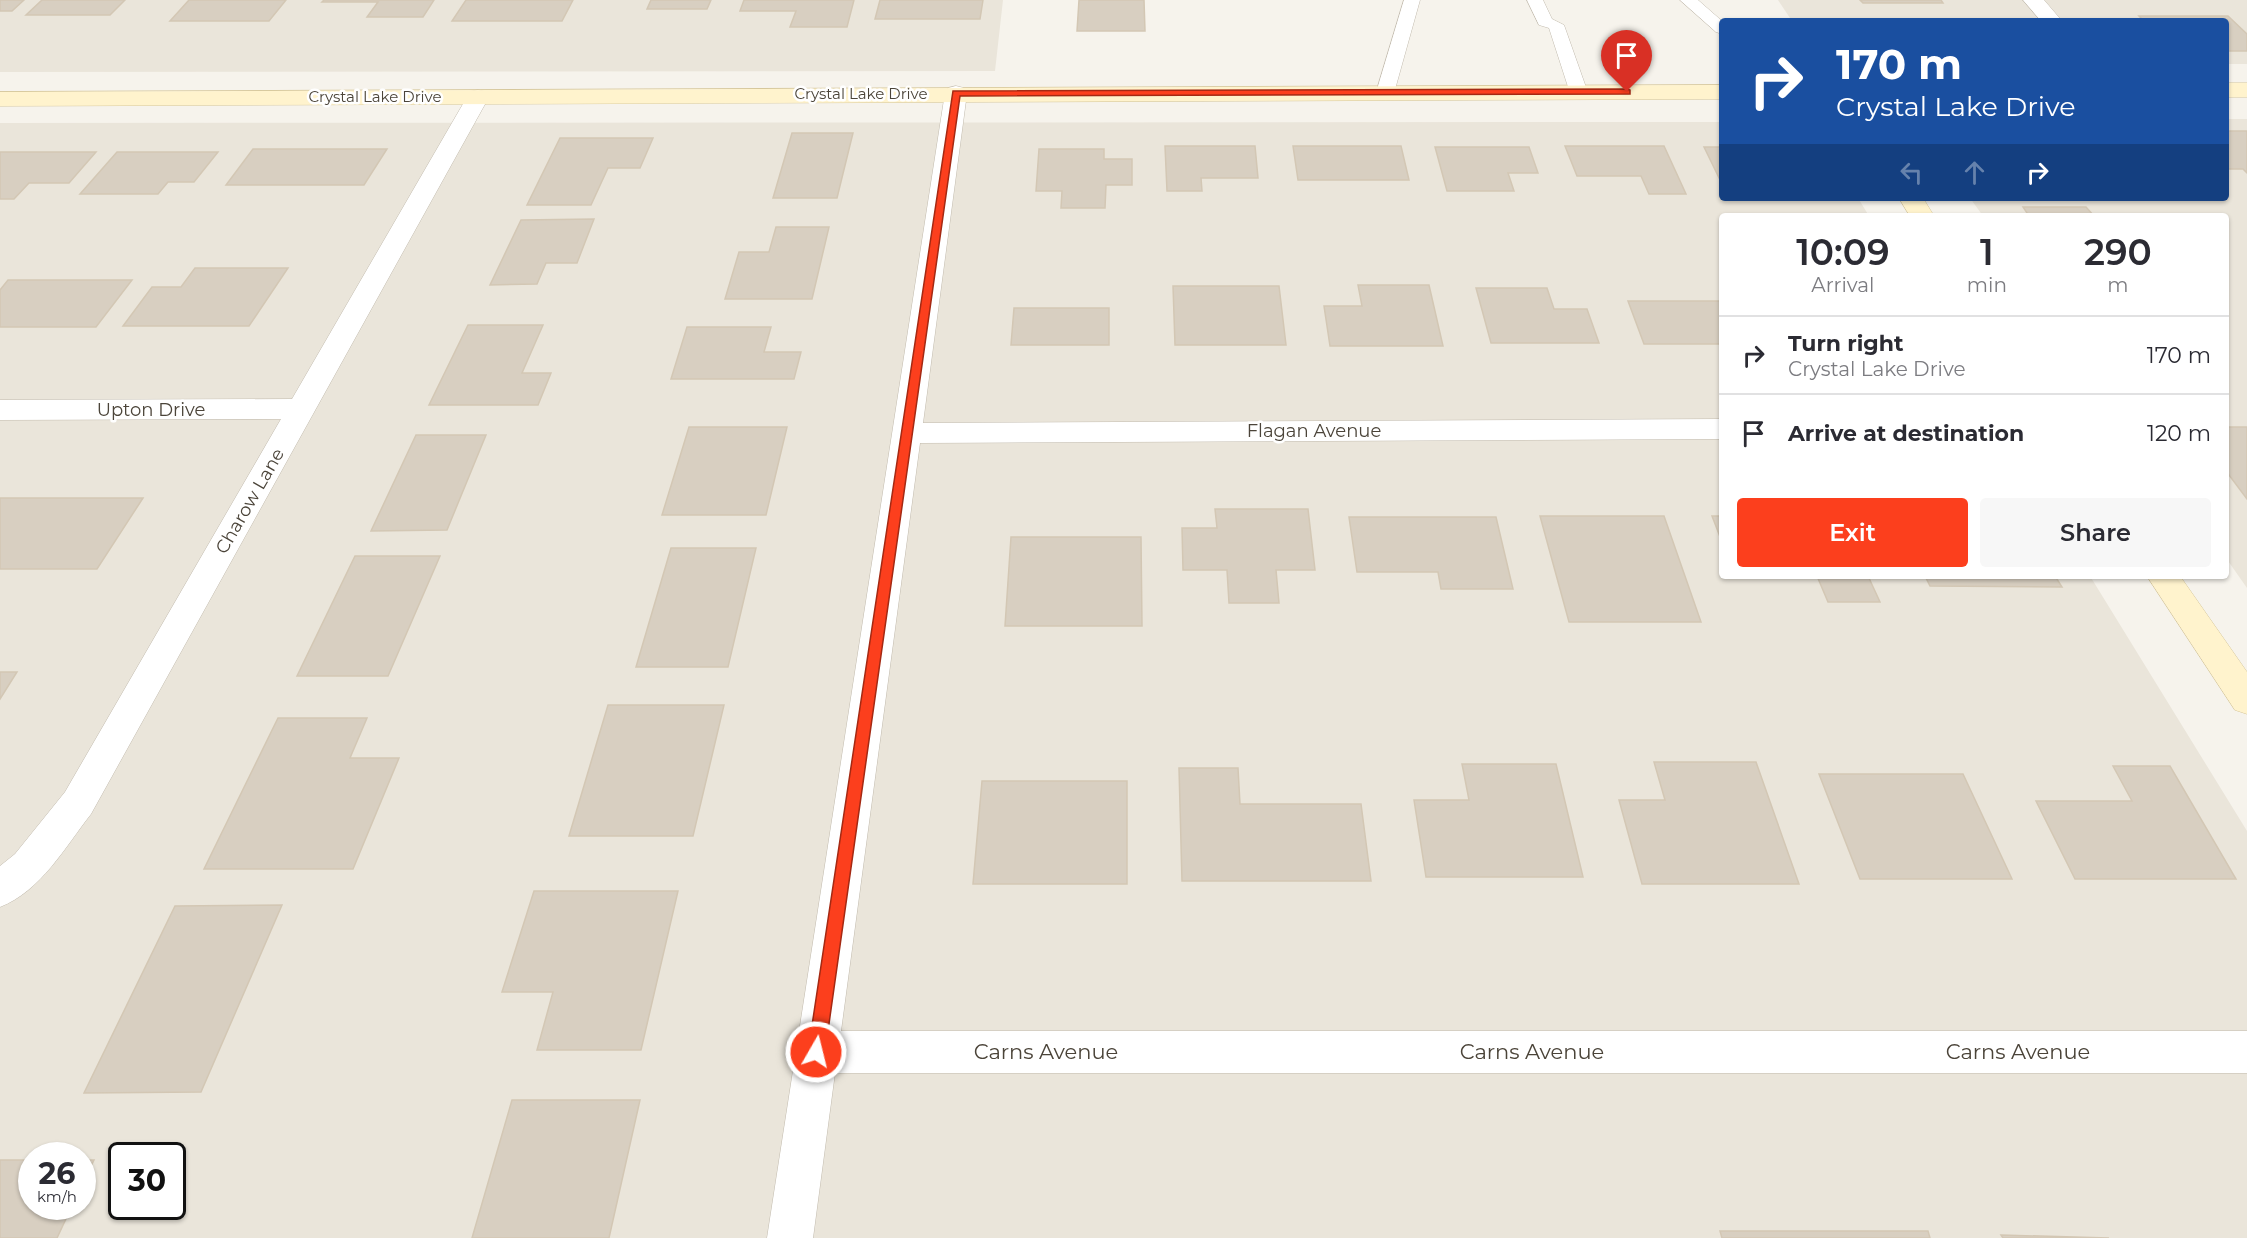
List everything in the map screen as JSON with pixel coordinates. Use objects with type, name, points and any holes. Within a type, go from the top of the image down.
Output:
[{"type":"street","points":[[2033,0],[2049,18]]},
{"type":"street","points":[[2229,90],[2247,90]]},
{"type":"street","name":"Crystal Lake Drive","points":[[0,99],[956,93],[1719,92]]},
{"type":"street","points":[[790,1238],[956,93]]},
{"type":"street","name":"Charow Lane","points":[[0,889],[28,866],[78,803],[478,97]]},
{"type":"street","name":"Upton Drive","points":[[0,410],[302,409]]},
{"type":"street","name":"Flagan Avenue","points":[[907,433],[1719,429]]},
{"type":"street","points":[[2165,579],[2247,700]]},
{"type":"street","name":"Carns Avenue","points":[[816,1052],[2247,1052]]},
{"type":"lane","points":[[1385,93],[1412,0]]},
{"type":"lane","points":[[1535,0],[1545,22],[1557,18],[1579,93]]},
{"type":"lane","points":[[1688,0],[1719,26]]},
{"type":"shaded area","points":[[0,0],[1003,0],[995,71],[0,72]]},
{"type":"shaded area","points":[[1778,0],[2247,0],[2247,64],[2229,64],[2229,18],[1790,18]]},
{"type":"shaded area","points":[[2229,119],[2247,119],[2247,588],[2229,562],[2229,213],[1981,213],[1972,201],[2229,201]]},
{"type":"shaded area","points":[[1719,122],[1719,201],[1860,201],[1867,213],[1719,213],[1719,579],[2092,579],[2247,831],[2247,1238],[0,1238],[0,123]]},
{"type":"building","points":[[0,0],[24,0],[12,11],[0,11]]},
{"type":"building","points":[[42,0],[125,0],[110,15],[26,15]]},
{"type":"building","points":[[189,0],[286,0],[269,21],[170,21]]},
{"type":"building","points":[[324,0],[434,0],[423,17],[367,17],[378,2],[322,2]]},
{"type":"building","points":[[466,0],[573,0],[562,21],[452,21]]},
{"type":"building","points":[[651,0],[711,0],[707,9],[647,9]]},
{"type":"building","points":[[744,0],[854,0],[847,27],[790,27],[796,11],[740,11]]},
{"type":"building","points":[[880,0],[983,0],[980,19],[875,19]]},
{"type":"building","points":[[1079,0],[1144,0],[1145,31],[1077,31]]},
{"type":"building","points":[[1860,0],[1941,0],[1943,3],[1863,3]]},
{"type":"building","points":[[2139,16],[2228,16],[2247,34],[2247,51],[2229,51],[2229,18],[2141,18]]},
{"type":"building","points":[[2229,131],[2247,131],[2247,173],[2243,169],[2229,169]]},
{"type":"building","points":[[792,133],[853,133],[837,198],[773,198]]},
{"type":"building","points":[[560,138],[653,138],[640,168],[608,168],[591,205],[527,205]]},
{"type":"building","points":[[1165,146],[1255,146],[1258,178],[1201,178],[1202,191],[1167,191]]},
{"type":"building","points":[[1293,146],[1401,146],[1409,180],[1298,180]]},
{"type":"building","points":[[1565,146],[1664,146],[1686,194],[1649,194],[1641,176],[1577,176]]},
{"type":"building","points":[[1435,147],[1529,147],[1538,173],[1508,173],[1514,191],[1447,191]]},
{"type":"building","points":[[1704,147],[1719,147],[1719,178]]},
{"type":"building","points":[[253,149],[387,149],[364,185],[226,185]]},
{"type":"building","points":[[1039,149],[1104,149],[1104,159],[1132,159],[1132,185],[1106,185],[1105,208],[1061,208],[1062,191],[1036,191]]},
{"type":"building","points":[[0,152],[96,152],[69,183],[29,183],[14,199],[0,199]]},
{"type":"building","points":[[117,152],[218,152],[194,182],[168,182],[158,194],[80,194]]},
{"type":"building","points":[[2023,207],[2086,207],[2091,213],[2027,213]]},
{"type":"building","points":[[594,219],[577,263],[546,263],[537,284],[490,285],[521,220]]},
{"type":"building","points":[[776,227],[829,227],[812,299],[725,299],[739,252],[769,252]]},
{"type":"building","points":[[195,268],[288,268],[249,326],[123,326],[152,287],[181,287]]},
{"type":"building","points":[[8,280],[132,280],[96,327],[0,327],[0,290]]},
{"type":"building","points":[[1358,285],[1429,285],[1443,346],[1330,346],[1324,306],[1362,306]]},
{"type":"building","points":[[1173,286],[1279,286],[1286,345],[1175,345]]},
{"type":"building","points":[[1476,288],[1547,288],[1554,309],[1587,309],[1599,343],[1491,343]]},
{"type":"building","points":[[1628,301],[1719,301],[1719,344],[1644,344]]},
{"type":"building","points":[[1014,308],[1109,308],[1109,345],[1011,345]]},
{"type":"building","points":[[468,325],[543,325],[522,373],[551,373],[538,405],[429,405]]},
{"type":"building","points":[[687,327],[771,327],[764,352],[801,352],[794,379],[671,379]]},
{"type":"building","points":[[689,427],[787,427],[766,515],[662,515]]},
{"type":"building","points":[[2229,427],[2247,427],[2247,499],[2229,475]]},
{"type":"building","points":[[416,435],[486,435],[447,530],[371,531]]},
{"type":"building","points":[[0,498],[143,498],[97,569],[0,569]]},
{"type":"building","points":[[1215,509],[1308,509],[1315,570],[1276,570],[1279,603],[1229,603],[1227,570],[1183,570],[1182,528],[1217,528]]},
{"type":"building","points":[[1540,516],[1664,516],[1701,622],[1569,622]]},
{"type":"building","points":[[1712,516],[1719,516],[1719,534]]},
{"type":"building","points":[[1349,517],[1496,517],[1513,589],[1441,589],[1438,572],[1357,572]]},
{"type":"building","points":[[1011,537],[1141,537],[1142,626],[1005,626]]},
{"type":"building","points":[[671,548],[756,548],[728,667],[636,667]]},
{"type":"building","points":[[355,556],[440,556],[388,676],[297,676]]},
{"type":"building","points":[[1818,579],[1869,579],[1880,602],[1828,602]]},
{"type":"building","points":[[1926,579],[2057,579],[2062,587],[1930,586]]},
{"type":"building","points":[[0,672],[17,672],[0,699]]},
{"type":"building","points":[[608,705],[724,705],[693,836],[569,836]]},
{"type":"building","points":[[278,718],[367,718],[350,758],[399,758],[353,869],[204,869]]},
{"type":"building","points":[[1654,762],[1756,762],[1799,884],[1642,884],[1619,800],[1665,800]]},
{"type":"building","points":[[1462,764],[1556,764],[1583,877],[1426,877],[1414,800],[1469,800]]},
{"type":"building","points":[[2113,766],[2170,766],[2236,879],[2075,879],[2036,801],[2132,801]]},
{"type":"building","points":[[1179,768],[1238,768],[1240,804],[1361,804],[1371,881],[1182,881]]},
{"type":"building","points":[[1819,774],[1963,774],[2012,879],[1860,879]]},
{"type":"building","points":[[982,781],[1127,781],[1127,884],[973,884]]},
{"type":"building","points":[[534,891],[678,891],[641,1050],[537,1050],[553,992],[502,992]]},
{"type":"building","points":[[282,905],[201,1092],[84,1093],[175,906]]},
{"type":"building","points":[[512,1100],[640,1100],[609,1238],[472,1238]]},
{"type":"building","points":[[0,1160],[18,1160],[18,1220],[65,1220],[57,1238],[0,1238]]},
{"type":"building","points":[[1720,1231],[1928,1231],[1930,1238],[1722,1238]]},
{"type":"building","points":[[2001,1235],[2109,1238],[2003,1238]]},
{"type":"route","points":[[816,1052],[956,93],[1627,92]]}]
